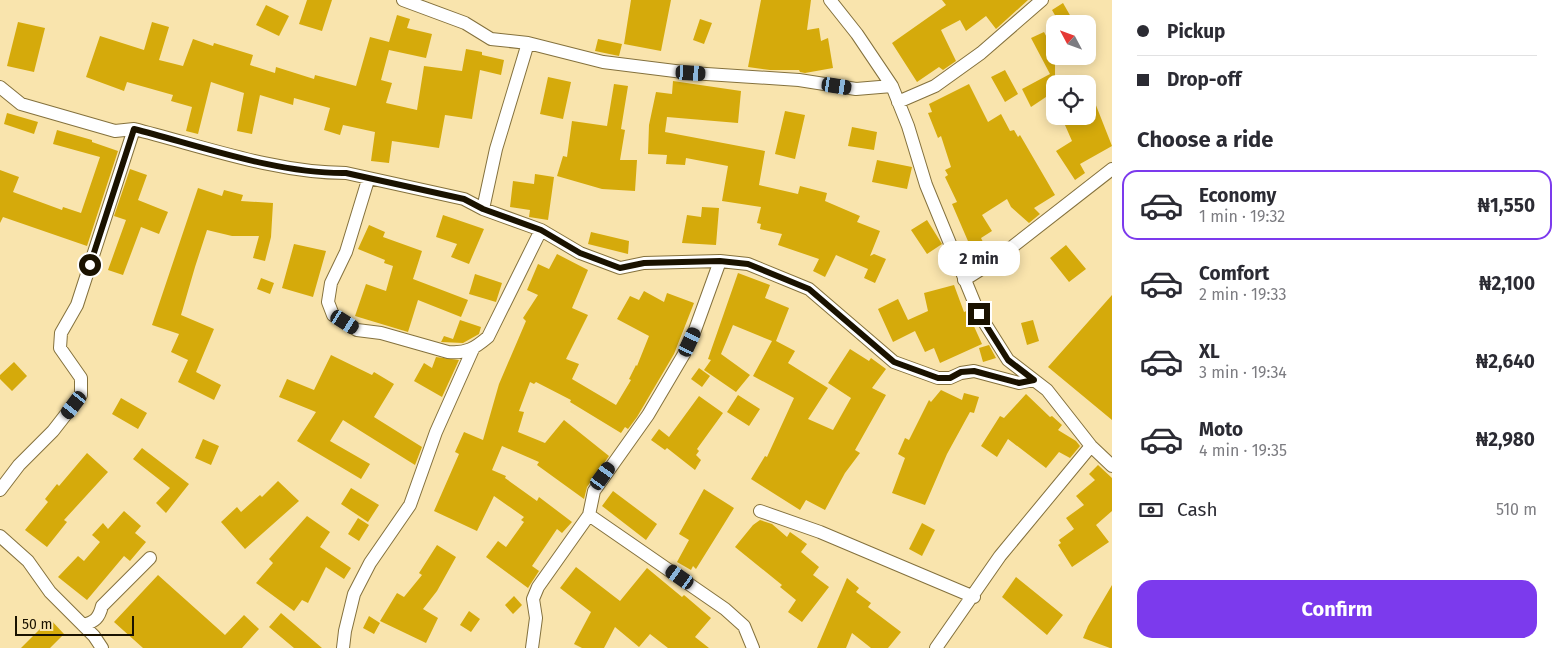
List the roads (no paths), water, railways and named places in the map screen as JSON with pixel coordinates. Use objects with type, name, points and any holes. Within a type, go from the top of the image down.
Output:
[{"type":"street","points":[[403,0],[465,23],[491,39],[528,44],[603,62],[691,73],[799,80],[856,89],[892,86]]},
{"type":"street","points":[[830,0],[857,34],[892,86],[926,185],[979,314],[1008,360],[1046,390],[1091,446],[1112,466]]},
{"type":"street","points":[[898,102],[935,86],[981,53],[1042,0]]},
{"type":"street","points":[[483,209],[496,149],[528,44]]},
{"type":"street","points":[[0,87],[21,104],[116,131],[134,129],[282,167],[327,173],[346,173],[368,180],[407,185],[447,194],[541,230],[580,253],[620,268],[644,263],[720,261],[748,264],[809,289],[894,362],[938,378],[950,378],[961,372],[974,371],[1019,383],[1034,380]]},
{"type":"street","points":[[0,490],[18,464],[53,431],[81,395],[81,378],[60,348],[61,333],[77,305],[134,129]]},
{"type":"street","points":[[964,280],[994,261],[1112,169]]},
{"type":"street","points":[[368,180],[346,252],[330,283],[328,302],[333,315],[357,330],[381,333],[448,352],[459,353],[473,349],[488,336],[541,230]]},
{"type":"street","points":[[532,648],[536,618],[533,599],[538,587],[589,514],[594,492],[648,415],[684,354],[695,330],[720,261]]},
{"type":"street","points":[[343,648],[354,594],[370,563],[410,505],[436,432],[473,349]]},
{"type":"street","points":[[936,648],[974,597],[1000,556],[1091,446]]},
{"type":"street","points":[[760,511],[820,532],[974,597]]},
{"type":"street","points":[[589,514],[726,609],[744,626],[753,648]]},
{"type":"street","points":[[0,536],[28,561],[50,592],[83,625],[102,648]]},
{"type":"street","points":[[83,625],[92,623],[100,616],[102,606],[150,558]]}]
